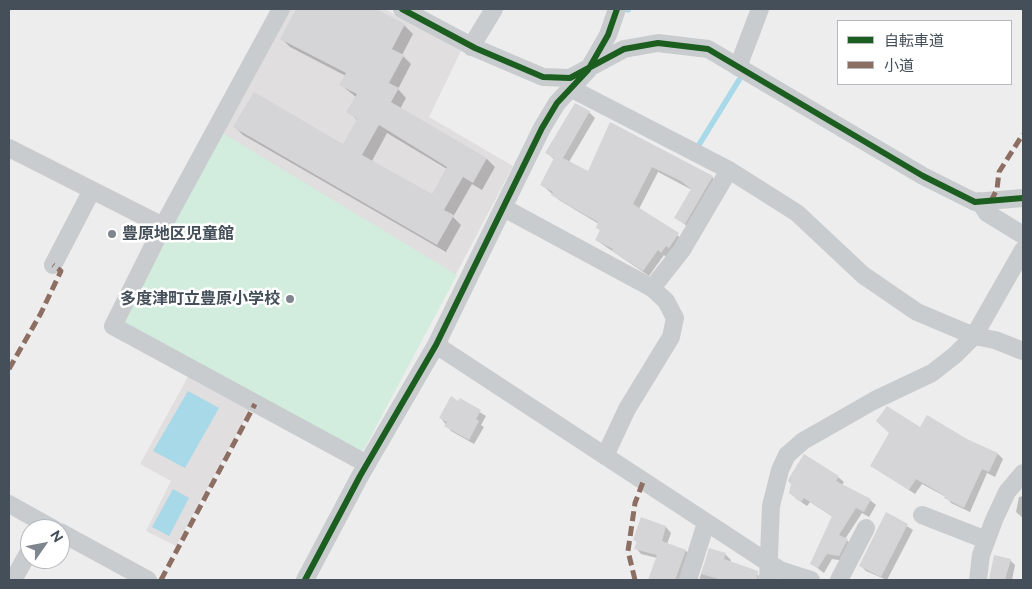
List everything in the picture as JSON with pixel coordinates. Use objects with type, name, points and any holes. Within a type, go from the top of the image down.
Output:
[{"type":"street","points":[[281,9],[163,226],[113,326],[367,464]]},
{"type":"street","points":[[402,9],[423,14],[472,47],[543,77],[570,78],[624,49],[658,42],[708,49],[923,176],[975,202],[1023,198]]},
{"type":"street","points":[[472,47],[494,9]]},
{"type":"street","points":[[305,580],[367,464],[436,345],[542,128],[557,103],[588,70],[608,35],[617,9]]},
{"type":"street","points":[[738,67],[760,9]]},
{"type":"street","points":[[570,88],[729,170],[797,213],[863,275],[916,312],[974,336],[995,340],[1023,351]]},
{"type":"street","points":[[9,148],[163,226]]},
{"type":"street","points":[[652,288],[682,250],[729,170]]},
{"type":"street","points":[[53,265],[92,190]]},
{"type":"street","points":[[979,202],[987,214],[1023,235]]},
{"type":"street","points":[[504,208],[652,288],[666,301],[675,318],[671,337],[627,409],[605,456]]},
{"type":"street","points":[[769,572],[771,506],[780,470],[787,455],[803,441],[875,400],[932,373],[955,355],[974,336],[1023,250]]},
{"type":"street","points":[[436,345],[706,523],[769,572],[810,580]]},
{"type":"street","points":[[978,580],[981,554],[1006,492],[1023,473]]},
{"type":"street","points":[[9,504],[34,519]]},
{"type":"street","points":[[922,515],[986,540]]},
{"type":"street","points":[[688,580],[706,523]]},
{"type":"street","points":[[839,580],[866,528]]},
{"type":"street","points":[[70,537],[148,580]]},
{"type":"street","points":[[13,580],[20,568]]},
{"type":"shaded area","name":"多度津町立豊原小学校","points":[[289,9],[385,9],[461,51],[429,117],[513,166],[364,449],[359,452],[257,397],[176,546],[146,531],[171,481],[140,464],[195,364],[170,230]]},
{"type":"green space","points":[[221,132],[457,275],[364,449],[359,452],[124,322]]},
{"type":"water","points":[[188,391],[219,408],[185,468],[153,451]]},
{"type":"water","points":[[173,489],[189,498],[169,536],[152,527]]},
{"type":"building","points":[[296,9],[376,9],[405,24],[392,49],[404,55],[389,83],[399,88],[391,102],[487,158],[473,183],[463,177],[444,210],[454,215],[437,245],[233,127],[254,92],[343,144],[357,119],[346,112],[357,94],[339,85],[346,73],[280,39]],"holes":[[[379,125],[447,167],[432,194],[362,155]]]},
{"type":"building","points":[[575,103],[590,111],[563,158],[588,171],[610,122],[713,176],[685,224],[674,218],[691,189],[681,181],[652,167],[633,204],[679,233],[669,248],[666,246],[661,253],[658,250],[643,271],[612,251],[613,249],[595,240],[600,230],[596,228],[598,222],[551,195],[553,192],[540,185],[554,158],[545,153]]},
{"type":"building","points":[[451,396],[458,401],[460,398],[481,410],[476,419],[479,421],[469,440],[444,426],[447,422],[439,418]]},
{"type":"building","points":[[887,406],[920,427],[927,415],[967,439],[998,453],[989,472],[982,469],[964,508],[944,498],[945,496],[916,479],[909,490],[870,466],[889,433],[876,421]]},
{"type":"building","points":[[804,454],[839,476],[836,481],[871,499],[864,512],[856,508],[839,535],[848,539],[839,556],[827,554],[818,568],[810,564],[832,516],[804,498],[801,502],[789,493],[791,484],[788,481],[789,478]]},
{"type":"building","points":[[886,512],[908,524],[881,577],[859,566]]},
{"type":"building","points":[[641,517],[666,526],[662,541],[686,550],[675,580],[648,580],[657,555],[634,549],[637,541],[633,540]]},
{"type":"building","points":[[709,548],[726,553],[724,559],[758,571],[757,580],[722,580],[701,574]]},
{"type":"building","points":[[994,555],[1011,559],[1005,580],[989,580]]},
{"type":"waterway","points":[[697,148],[739,80]]},
{"type":"marked path","points":[[991,201],[997,189],[999,172],[1023,134]]},
{"type":"marked path","points":[[9,369],[41,313],[61,271],[53,265]]},
{"type":"marked path","points":[[161,580],[255,404]]},
{"type":"marked path","points":[[635,580],[628,551],[635,503],[643,482]]},
{"type":"cycle path","points":[[402,9],[475,48],[543,77],[570,78],[624,49],[658,43],[708,49],[923,176],[975,202],[1023,198]]},
{"type":"cycle path","points":[[305,580],[360,476],[436,345],[542,128],[557,103],[588,70],[608,35],[617,9]]},
{"type":"place","name":"豊原地区児童館","points":[[112,234]]},
{"type":"place","name":"多度津町立豊原小学校","points":[[290,299]]}]
